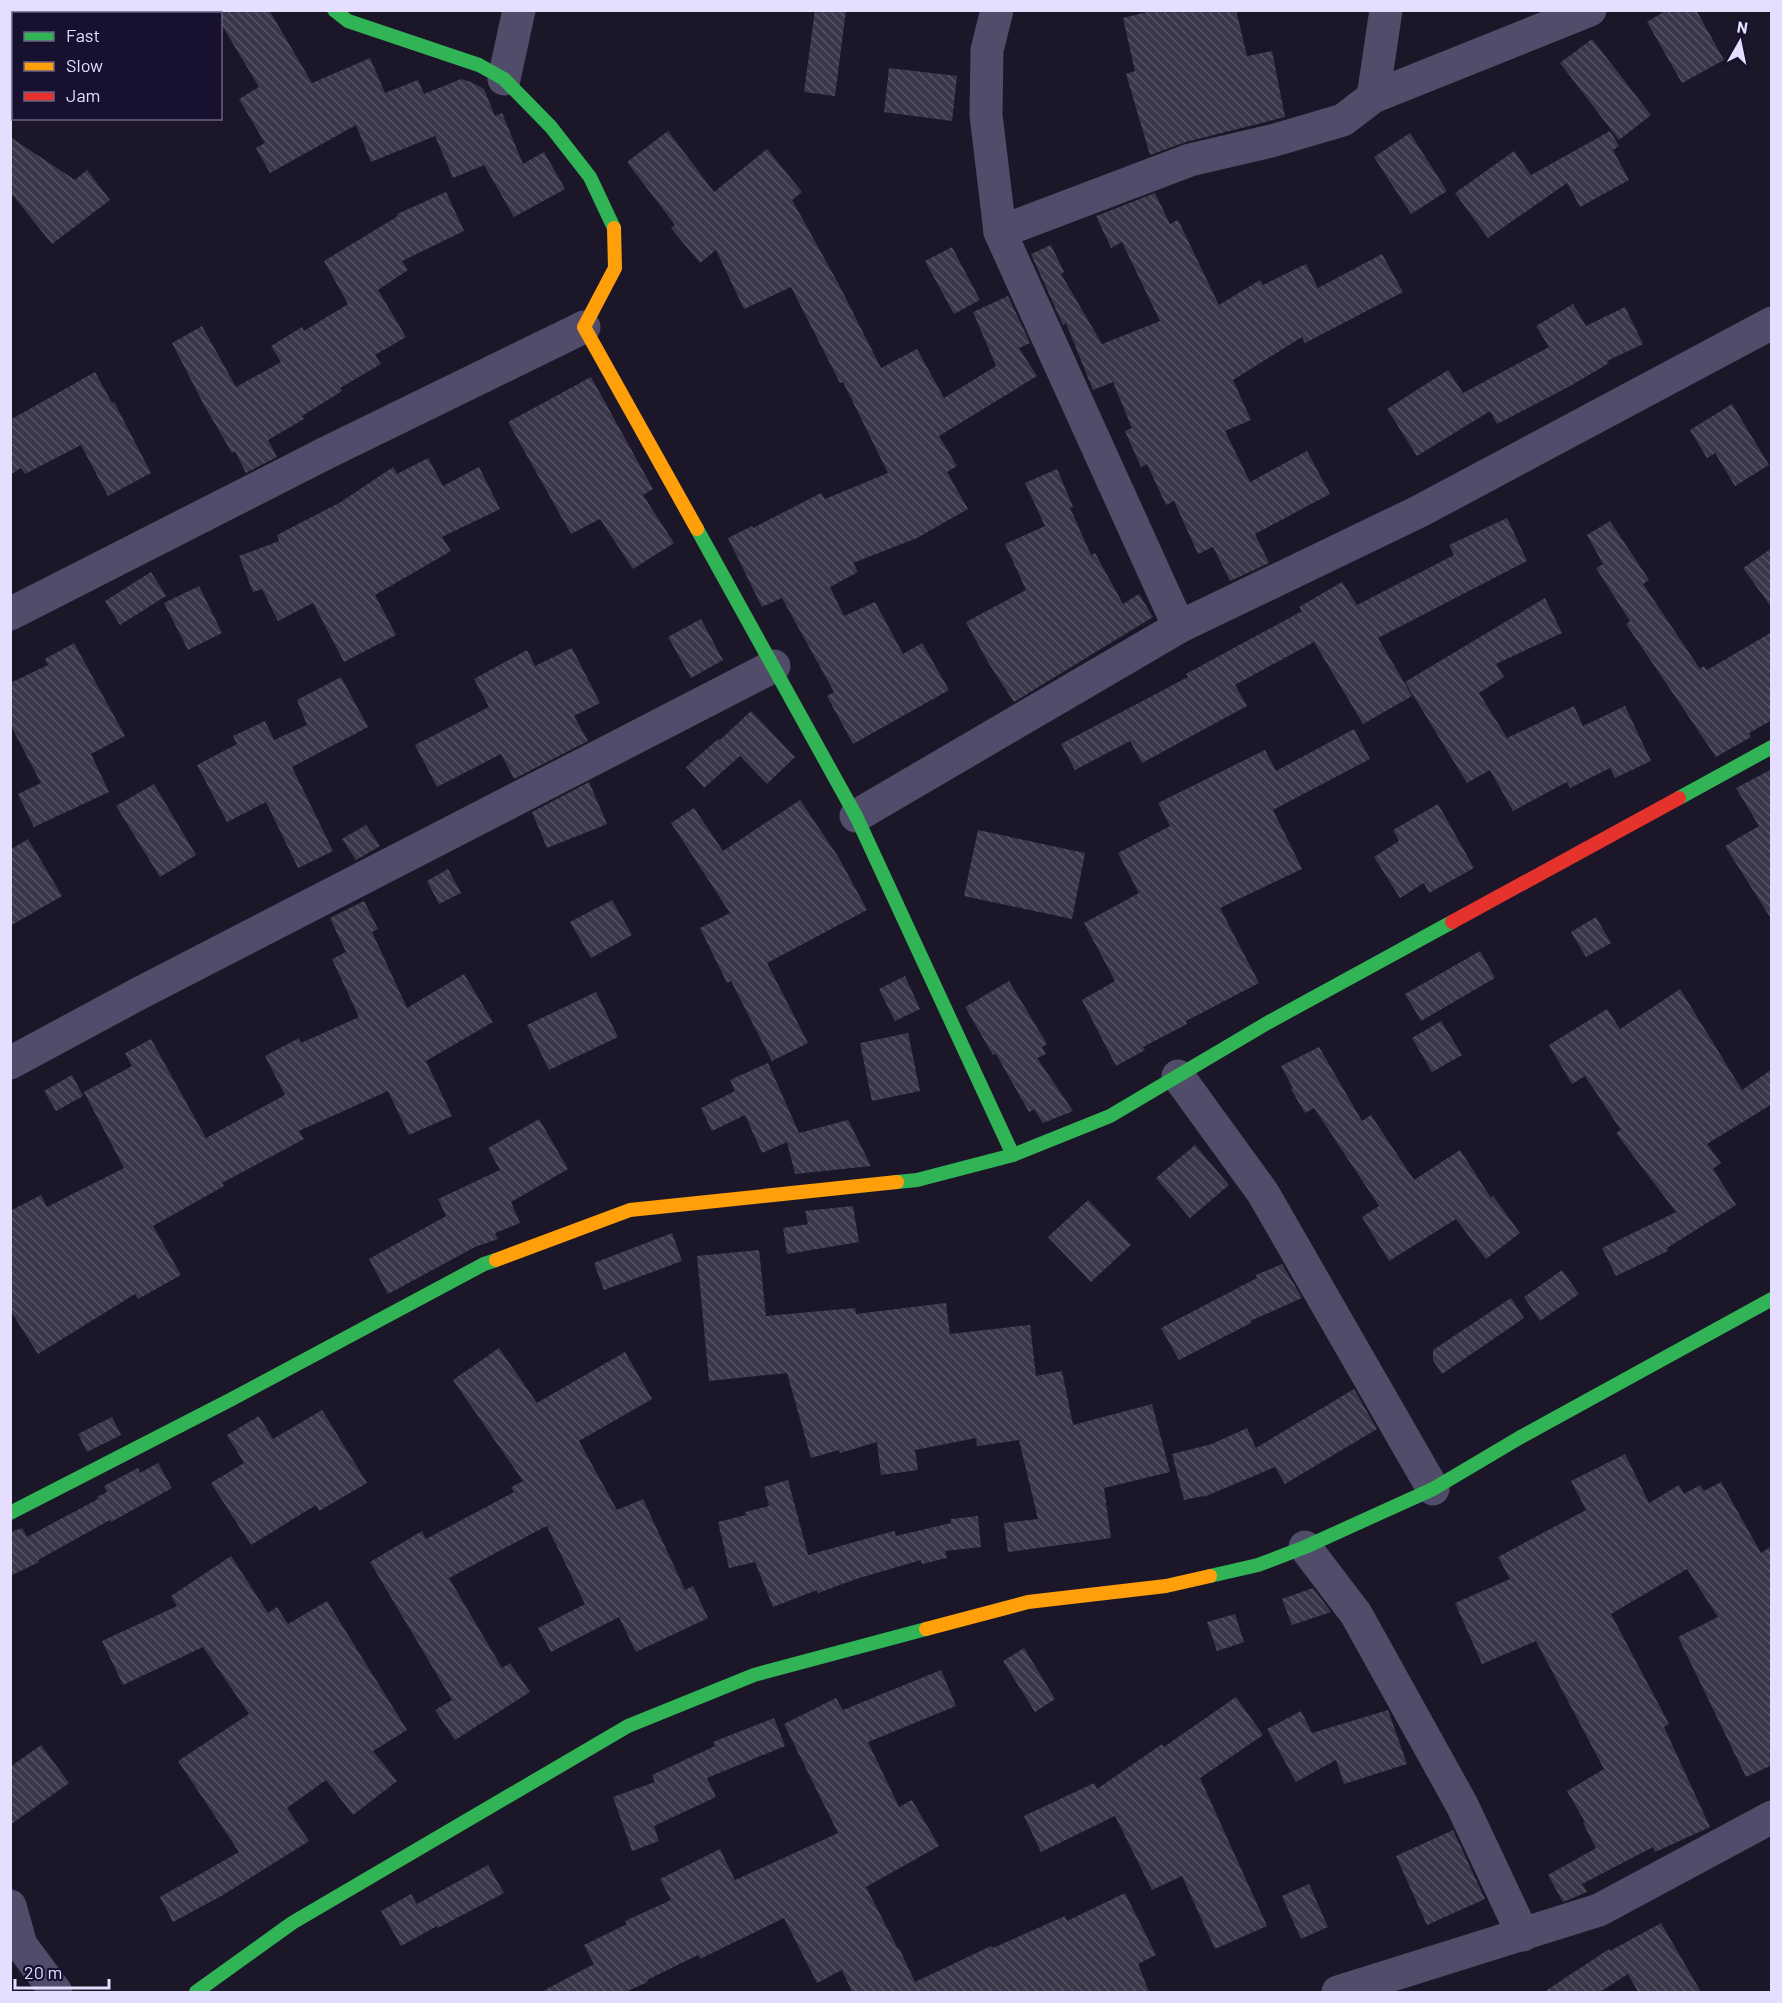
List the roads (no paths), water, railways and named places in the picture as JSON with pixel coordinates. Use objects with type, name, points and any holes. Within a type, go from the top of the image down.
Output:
[{"type":"street","points":[[10,614],[316,458],[584,327],[615,268],[614,228],[590,177],[551,127],[504,79],[479,65],[348,21],[334,10]]},
{"type":"street","points":[[504,79],[519,10]]},
{"type":"street","points":[[996,10],[987,50],[986,115],[1000,232],[1179,627]]},
{"type":"street","points":[[1373,97],[1386,10]]},
{"type":"street","points":[[1000,232],[1190,160],[1275,140],[1343,120],[1373,97],[1590,10]]},
{"type":"street","points":[[856,816],[1179,627],[1418,512],[1772,323]]},
{"type":"street","points":[[584,327],[856,816],[1013,1155]]},
{"type":"street","points":[[10,1063],[138,994],[774,666]]},
{"type":"street","points":[[10,1513],[230,1400],[484,1264],[630,1210],[917,1180],[1013,1155],[1110,1116],[1269,1022],[1772,747]]},
{"type":"street","points":[[1178,1076],[1263,1193],[1433,1489]]},
{"type":"street","points":[[196,1992],[292,1923],[628,1726],[754,1675],[1028,1602],[1166,1586],[1258,1565],[1305,1547],[1433,1489],[1519,1438],[1772,1299]]},
{"type":"street","points":[[1305,1547],[1356,1614],[1462,1804],[1523,1935]]},
{"type":"street","points":[[1338,1992],[1599,1910],[1772,1817]]},
{"type":"street","points":[[10,1906],[21,1945],[56,1992]]}]
